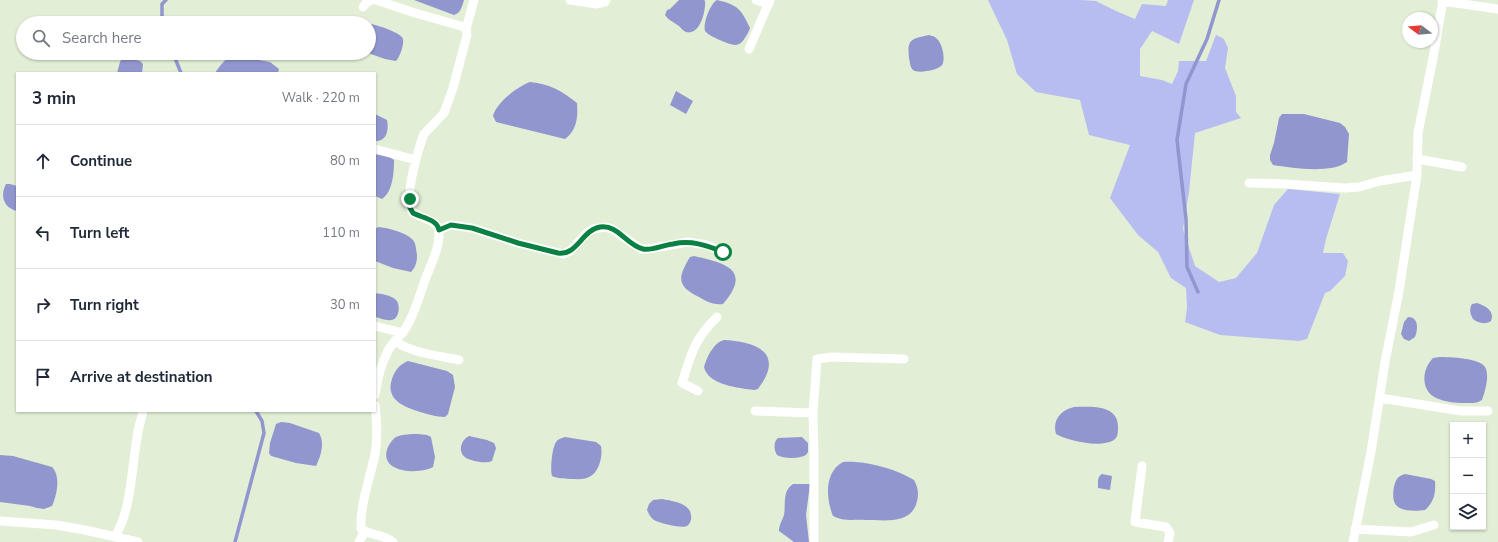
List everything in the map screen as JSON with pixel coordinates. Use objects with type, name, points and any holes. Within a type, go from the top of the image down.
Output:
[{"type":"street","points":[[363,7],[367,2],[372,0]]},
{"type":"street","points":[[376,0],[461,26],[466,29]]},
{"type":"street","points":[[376,388],[388,351],[403,333],[414,311],[438,246],[439,230],[437,224],[413,213],[409,206],[410,191],[416,160],[424,134],[444,113],[447,106],[467,35],[466,29],[474,0]]},
{"type":"street","points":[[570,0],[596,4],[605,2],[606,0]]},
{"type":"street","points":[[749,49],[769,2],[756,0]]},
{"type":"street","points":[[1353,542],[1371,452],[1417,175],[1418,133],[1434,53],[1442,0],[1498,9]]},
{"type":"street","points":[[376,149],[416,160]]},
{"type":"street","points":[[1417,159],[1462,168]]},
{"type":"street","points":[[1249,183],[1345,188],[1359,187],[1380,181],[1417,175]]},
{"type":"street","points":[[439,230],[451,225],[472,228],[518,243],[563,254],[570,252],[587,233],[593,229],[606,227],[612,229],[641,248],[648,249],[688,242],[707,245],[723,252]]},
{"type":"street","points":[[698,392],[682,383],[691,352],[705,329],[717,317]]},
{"type":"street","points":[[376,326],[403,333]]},
{"type":"street","points":[[395,341],[400,345],[423,353],[459,360]]},
{"type":"street","points":[[814,542],[813,413],[817,359],[831,357],[904,359]]},
{"type":"street","points":[[1380,398],[1461,411],[1488,411]]},
{"type":"street","points":[[755,411],[813,413]]},
{"type":"street","points":[[115,537],[126,511],[131,488],[137,438],[143,412]]},
{"type":"street","points":[[376,412],[377,433],[375,454],[362,510],[361,529],[385,536],[393,542]]},
{"type":"street","points":[[1142,466],[1135,522],[1166,527],[1170,533],[1168,542]]},
{"type":"street","points":[[0,521],[56,525],[138,542]]},
{"type":"street","points":[[1355,529],[1411,532],[1434,525]]},
{"type":"street","points":[[359,542],[365,531]]},
{"type":"shaded area","points":[[414,0],[464,0],[460,11],[454,15]]},
{"type":"shaded area","points":[[679,0],[705,1],[701,22],[695,30],[691,32],[684,31],[665,15],[667,10]]},
{"type":"shaded area","points":[[717,0],[734,6],[744,16],[750,28],[741,43],[733,45],[711,36],[705,31],[705,23],[708,14],[712,5]]},
{"type":"shaded area","points":[[988,0],[1096,1],[1135,19],[1142,4],[1166,6],[1168,0],[1194,0],[1179,44],[1152,31],[1140,49],[1140,76],[1162,80],[1172,84],[1178,71],[1179,61],[1206,61],[1216,35],[1224,39],[1228,48],[1225,68],[1236,96],[1236,112],[1241,118],[1195,133],[1189,192],[1183,229],[1195,266],[1219,282],[1236,278],[1257,253],[1274,205],[1288,189],[1340,194],[1323,253],[1343,253],[1348,261],[1345,276],[1330,291],[1325,293],[1307,339],[1299,341],[1220,335],[1185,322],[1187,308],[1186,288],[1171,278],[1158,252],[1138,235],[1110,198],[1130,145],[1089,135],[1080,100],[1036,92],[1017,74],[1007,40]]},
{"type":"shaded area","points":[[376,25],[398,34],[403,39],[402,48],[396,61],[376,56]]},
{"type":"shaded area","points":[[929,35],[935,37],[939,41],[944,59],[942,65],[933,70],[919,72],[913,70],[909,58],[910,43],[914,39]]},
{"type":"shaded area","points":[[121,60],[140,61],[143,64],[142,72],[117,72]]},
{"type":"shaded area","points":[[226,60],[259,60],[270,62],[279,69],[278,72],[216,72]]},
{"type":"shaded area","points":[[530,82],[544,84],[566,95],[577,103],[576,123],[572,132],[565,139],[496,122],[493,116],[503,100],[519,87]]},
{"type":"shaded area","points":[[676,91],[693,101],[686,114],[670,105]]},
{"type":"shaded area","points":[[376,114],[387,120],[388,124],[385,137],[379,141],[376,141]]},
{"type":"shaded area","points":[[1282,114],[1304,114],[1340,123],[1345,127],[1349,134],[1347,162],[1340,166],[1321,169],[1301,169],[1273,165],[1270,160],[1270,155],[1279,118]]},
{"type":"shaded area","points":[[376,154],[389,157],[394,160],[391,187],[386,196],[382,199],[376,196]]},
{"type":"shaded area","points":[[6,184],[16,186],[16,211],[6,204],[3,197]]},
{"type":"shaded area","points":[[378,227],[392,229],[410,237],[413,240],[416,247],[417,257],[415,266],[411,272],[393,268],[376,261],[376,228]]},
{"type":"shaded area","points":[[694,256],[724,265],[735,275],[735,283],[732,292],[723,304],[714,304],[705,300],[686,289],[683,285],[681,280],[683,270],[690,257]]},
{"type":"shaded area","points":[[376,293],[394,298],[398,302],[399,309],[396,318],[387,320],[376,317]]},
{"type":"shaded area","points":[[1477,303],[1489,309],[1492,314],[1491,321],[1482,323],[1473,319],[1470,308],[1472,304]]},
{"type":"shaded area","points":[[1408,317],[1414,319],[1417,324],[1415,337],[1409,341],[1404,339],[1401,334],[1404,322]]},
{"type":"shaded area","points":[[724,340],[750,344],[764,352],[768,358],[769,366],[765,378],[758,389],[754,390],[733,387],[718,382],[711,378],[707,373],[704,367],[709,355],[717,344]]},
{"type":"shaded area","points":[[1440,357],[1471,360],[1482,364],[1485,367],[1487,379],[1482,400],[1473,403],[1446,401],[1436,398],[1427,390],[1424,379],[1425,373],[1433,358]]},
{"type":"shaded area","points":[[408,361],[447,371],[453,375],[455,387],[448,414],[445,417],[414,410],[397,402],[391,392],[392,379],[396,370]]},
{"type":"shaded area","points":[[1069,408],[1102,408],[1113,414],[1117,420],[1118,427],[1118,434],[1116,438],[1110,442],[1094,444],[1061,437],[1056,434],[1055,424],[1059,416]]},
{"type":"shaded area","points":[[281,422],[290,423],[319,433],[322,441],[322,450],[316,466],[296,463],[271,456],[269,453],[270,443],[276,424]]},
{"type":"shaded area","points":[[418,434],[431,437],[435,457],[433,467],[427,470],[419,471],[401,470],[388,462],[386,456],[388,447],[396,437],[401,435]]},
{"type":"shaded area","points":[[469,436],[494,443],[496,448],[492,461],[475,461],[466,458],[463,455],[461,446],[464,440]]},
{"type":"shaded area","points":[[565,437],[596,442],[601,446],[600,464],[592,475],[587,478],[580,479],[559,478],[552,476],[551,469],[553,449],[558,440]]},
{"type":"shaded area","points":[[802,437],[808,443],[808,452],[806,455],[792,458],[777,455],[774,446],[778,438]]},
{"type":"shaded area","points":[[0,455],[13,456],[52,467],[56,475],[57,491],[52,506],[44,509],[0,502]]},
{"type":"shaded area","points":[[843,462],[861,462],[880,466],[899,472],[914,480],[918,493],[914,509],[903,518],[896,520],[845,520],[833,516],[829,502],[828,486],[832,472]]},
{"type":"shaded area","points":[[1102,474],[1112,476],[1110,490],[1098,488],[1099,478]]},
{"type":"shaded area","points":[[1405,474],[1435,481],[1434,497],[1425,510],[1407,510],[1400,508],[1395,504],[1393,497],[1394,485],[1398,478]]},
{"type":"shaded area","points":[[793,484],[810,484],[806,515],[809,542],[794,542],[779,531],[784,515],[787,490]]},
{"type":"shaded area","points":[[662,499],[680,503],[688,508],[691,517],[687,526],[684,527],[661,523],[653,519],[647,510],[649,504],[653,500]]},
{"type":"waterway","points":[[162,16],[162,4],[166,0]]},
{"type":"waterway","points":[[1198,292],[1187,267],[1186,219],[1177,140],[1186,84],[1207,39],[1219,0]]},
{"type":"waterway","points":[[176,60],[181,72]]},
{"type":"waterway","points":[[235,542],[264,433],[262,421],[257,412]]},
{"type":"route","points":[[410,199],[409,206],[413,213],[437,224],[439,230],[451,225],[458,225],[489,233],[518,243],[563,254],[570,252],[587,233],[600,227],[612,229],[641,248],[648,249],[673,243],[688,242],[707,245],[723,252]]}]
